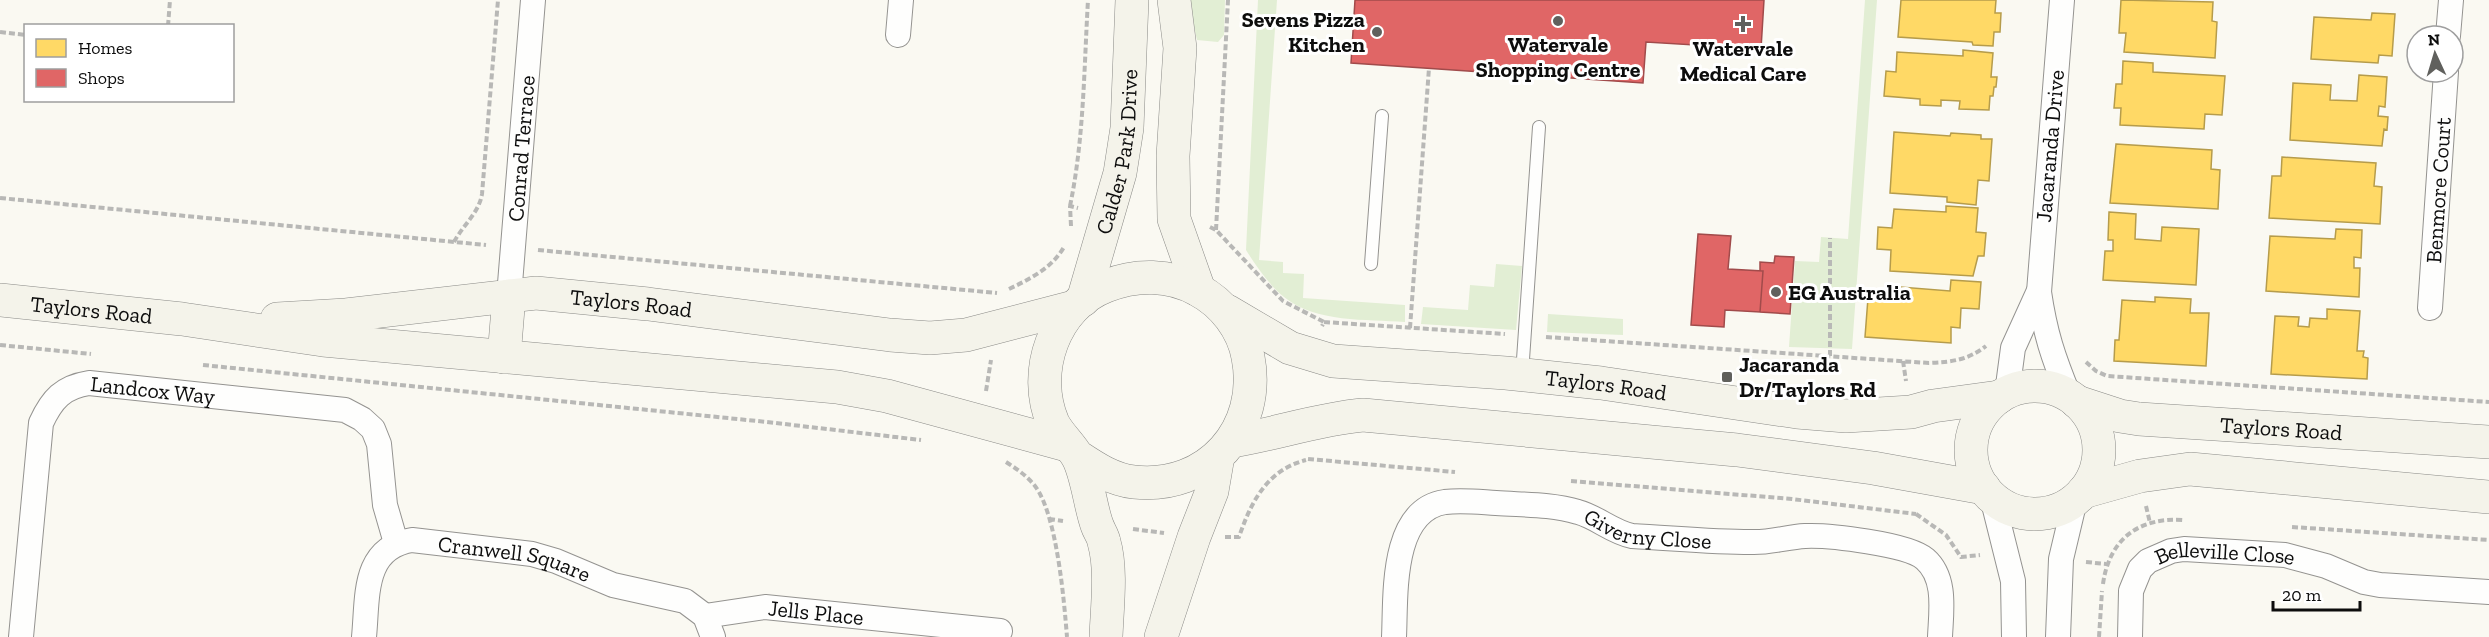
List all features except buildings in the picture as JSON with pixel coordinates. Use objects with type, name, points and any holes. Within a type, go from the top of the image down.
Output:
[{"type":"main road","name":"Calder Park Drive","points":[[1078,303],[1109,215],[1120,173],[1127,128],[1132,0]]},
{"type":"main road","points":[[1174,0],[1180,48],[1173,156],[1174,219],[1211,299]]},
{"type":"main road","points":[[1106,637],[1105,543],[1072,450],[1053,423],[1046,399],[1044,374],[1055,335],[1078,303],[1104,286],[1127,279],[1152,277],[1176,280],[1211,299],[1238,327],[1247,350],[1251,373],[1250,397],[1244,420],[1225,448],[1161,637]]},
{"type":"main road","name":"Taylors Road","points":[[182,319],[316,317],[536,293],[648,304],[891,336],[930,338],[966,335],[996,328],[1078,303]]},
{"type":"main road","points":[[504,357],[509,296]]},
{"type":"main road","name":"Taylors Road","points":[[1211,299],[1290,348],[1333,361],[1601,383],[1846,417],[1911,412],[2003,395]]},
{"type":"main road","name":"Taylors Road","points":[[0,300],[182,319],[323,340],[837,387],[887,396],[1072,450]]},
{"type":"main road","points":[[2079,496],[2094,475],[2099,456],[2098,435],[2090,417],[2073,399],[2054,389],[2038,386],[2022,387],[2003,395],[1984,411],[1975,429],[1971,449],[1974,469],[1988,492],[2007,507],[2024,513],[2042,513],[2060,509],[2079,496],[2140,476],[2190,469],[2489,497]]},
{"type":"main road","name":"Taylors Road","points":[[2073,399],[2120,416],[2139,419],[2489,442]]},
{"type":"main road","points":[[1072,450],[1103,473],[1132,482],[1163,483],[1193,473],[1225,448],[1306,424],[1363,415],[1737,450],[1873,468],[1988,492]]},
{"type":"street","name":"Conrad Terrace","points":[[509,296],[533,0]]},
{"type":"street","points":[[898,35],[901,0]]},
{"type":"street","name":"Jacaranda Drive","points":[[2062,0],[2039,292],[2044,330],[2050,349],[2073,399]]},
{"type":"street","points":[[2449,24],[2451,0]]},
{"type":"street","name":"Benmore Court","points":[[2430,308],[2445,84]]},
{"type":"street","name":"Jacaranda Drive","points":[[2003,395],[2013,348],[2039,292]]},
{"type":"street","name":"Landcox Way","points":[[21,637],[41,423],[49,405],[72,386],[90,383],[345,410],[362,419],[373,429],[379,444],[384,505],[396,543]]},
{"type":"street","points":[[1988,492],[2013,581],[2014,637]]},
{"type":"street","points":[[2058,637],[2061,559],[2079,496]]},
{"type":"street","name":"Giverny Close","points":[[1394,637],[1398,568],[1408,529],[1428,508],[1443,502],[1557,507],[1580,512],[1620,533],[1632,536],[1753,543],[1808,536],[1866,542],[1916,552],[1935,571],[1941,590],[1940,637]]},
{"type":"street","name":"Cranwell Square","points":[[396,543],[428,540],[532,554],[556,561],[613,585],[686,601],[709,626]]},
{"type":"street","points":[[364,637],[370,573],[380,555],[396,543]]},
{"type":"street","name":"Belleville Close","points":[[2130,637],[2131,591],[2140,569],[2148,561],[2160,555],[2184,549],[2285,555],[2308,560],[2364,582],[2380,585],[2489,591]]},
{"type":"street","name":"Jells Place","points":[[709,626],[765,607],[1000,631]]},
{"type":"lane","points":[[1371,264],[1382,116]]},
{"type":"lane","points":[[1521,375],[1539,127]]},
{"type":"path","points":[[168,24],[170,0]]},
{"type":"path","points":[[454,242],[460,230],[475,214],[482,194],[498,0]]},
{"type":"path","points":[[1071,233],[1070,206],[1077,175],[1080,141],[1088,0]]},
{"type":"path","points":[[1216,230],[1228,0]]},
{"type":"path","points":[[0,33],[24,35]]},
{"type":"path","points":[[1410,328],[1429,68]]},
{"type":"path","points":[[1070,206],[1109,215]]},
{"type":"path","points":[[1174,219],[1200,223],[1216,230],[1283,301],[1324,322],[1929,363],[1954,362],[1972,357],[1986,345],[2013,348]]},
{"type":"path","points":[[1830,238],[1830,356]]},
{"type":"path","points":[[981,422],[1001,293],[1042,272],[1059,255],[1067,240]]},
{"type":"path","points":[[1308,354],[1324,322]]},
{"type":"path","points":[[0,345],[94,355]]},
{"type":"path","points":[[2050,349],[2078,351],[2096,371],[2107,376],[2489,402]]},
{"type":"path","points":[[201,365],[767,422],[932,441]]},
{"type":"path","points":[[1306,424],[1308,459]]},
{"type":"path","points":[[997,456],[1023,473],[1044,502],[1064,586],[1067,637]]},
{"type":"path","points":[[1048,519],[1194,537],[1239,537],[1252,503],[1263,487],[1292,464],[1308,459],[1461,472]]},
{"type":"path","points":[[1566,480],[1792,498],[1916,514]]},
{"type":"path","points":[[2098,637],[2106,564],[2116,546],[2137,528],[2150,523],[2186,520]]},
{"type":"path","points":[[2291,527],[2489,540]]},
{"type":"green space","points":[[1188,0],[1225,0],[1224,35],[1218,42],[1197,40]]},
{"type":"green space","points":[[1258,0],[1277,0],[1259,260],[1283,262],[1283,273],[1304,274],[1303,298],[1405,305],[1405,322],[1326,316],[1297,305],[1273,287],[1246,250]]},
{"type":"green space","points":[[1865,0],[1877,0],[1852,349],[1789,347],[1795,261],[1819,262],[1821,237],[1848,239]]},
{"type":"green space","points":[[1496,264],[1522,266],[1516,330],[1421,324],[1423,307],[1468,310],[1470,285],[1494,287]]},
{"type":"green space","points":[[1548,314],[1623,319],[1623,335],[1547,332]]},
{"type":"place","name":"Watervale Shopping Centre","points":[[1558,21]]},
{"type":"place","name":"Watervale Medical Care","points":[[1743,24]]},
{"type":"place","name":"Sevens Pizza Kitchen","points":[[1377,32]]},
{"type":"place","name":"EG Australia","points":[[1776,292]]},
{"type":"place","name":"Jacaranda Dr/Taylors Rd","points":[[1727,377]]}]
